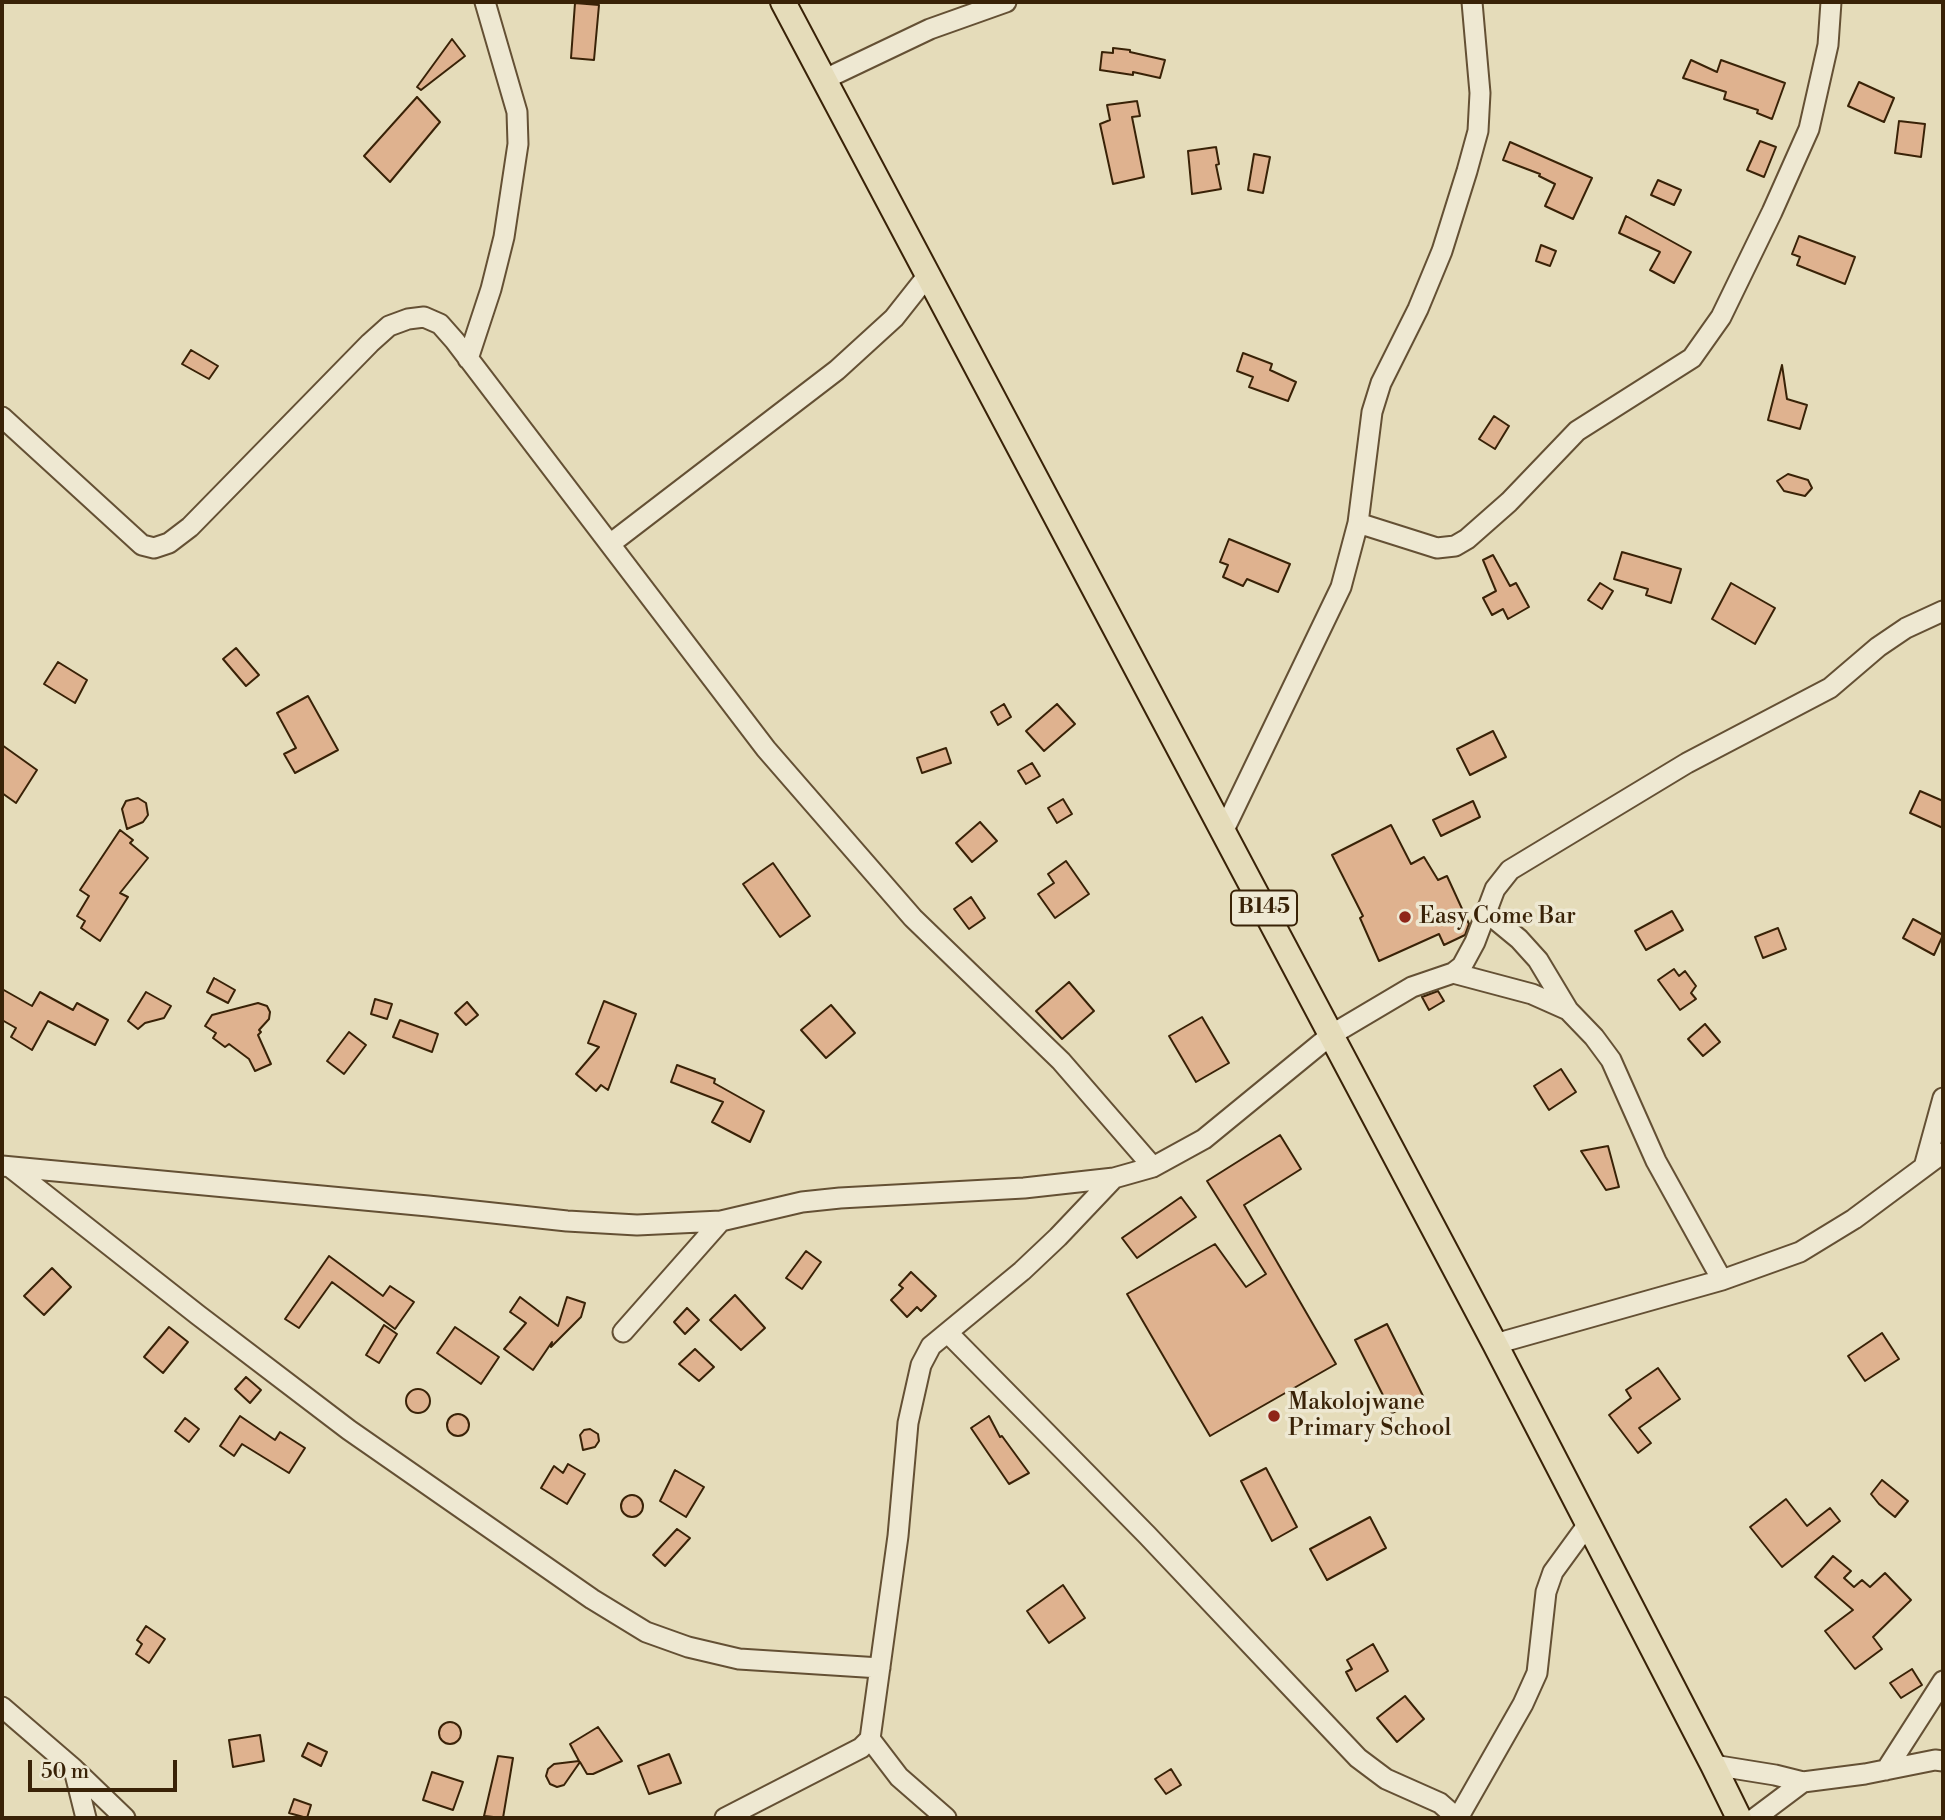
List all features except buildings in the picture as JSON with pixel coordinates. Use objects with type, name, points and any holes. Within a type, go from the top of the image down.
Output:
[{"type":"main road","name":"B145","points":[[783,2],[1495,1344],[1738,1818]]},
{"type":"street","points":[[468,359],[491,289],[504,237],[518,144],[517,112],[485,2]]},
{"type":"street","points":[[823,80],[930,29],[1006,2]]},
{"type":"street","points":[[1223,832],[1341,587],[1358,523],[1372,412],[1381,383],[1418,309],[1441,251],[1467,171],[1478,131],[1480,93],[1472,2]]},
{"type":"street","points":[[1358,523],[1437,548],[1455,546],[1468,539],[1509,502],[1577,431],[1692,358],[1721,317],[1809,129],[1828,45],[1831,2]]},
{"type":"street","points":[[610,544],[837,370],[894,318],[928,275]]},
{"type":"street","points":[[2,417],[142,545],[154,548],[169,543],[190,527],[389,326],[424,317],[440,324],[766,749],[913,918],[1061,1061],[1153,1167]]},
{"type":"street","points":[[6,1166],[567,1221],[637,1225],[721,1221],[814,1200],[1024,1188],[1114,1178],[1153,1167],[1204,1139],[1331,1035],[1412,987],[1453,973],[1462,965],[1475,943],[1495,889],[1510,870],[1687,763],[1830,688],[1878,647],[1906,628],[1943,611]]},
{"type":"street","points":[[1485,911],[1538,960],[1568,1010],[1594,1037],[1611,1060],[1656,1161],[1722,1280]]},
{"type":"street","points":[[1453,973],[1532,994],[1568,1010]]},
{"type":"street","points":[[1924,1167],[1943,1098]]},
{"type":"street","points":[[1495,1344],[1722,1280],[1800,1252],[1854,1219],[1943,1153]]},
{"type":"street","points":[[6,1166],[349,1430],[592,1600],[646,1632],[688,1647],[738,1659],[880,1668]]},
{"type":"street","points":[[725,1818],[860,1748],[870,1739],[898,1536],[908,1423],[921,1366],[931,1346],[1023,1270],[1114,1178]]},
{"type":"street","points":[[623,1332],[721,1221]]},
{"type":"street","points":[[948,1333],[1147,1535],[1358,1758],[1386,1779],[1440,1802],[1457,1818],[1523,1704],[1537,1673],[1546,1592],[1553,1572],[1588,1524]]},
{"type":"street","points":[[1886,1770],[1943,1681]]},
{"type":"street","points":[[2,1707],[74,1769],[125,1818]]},
{"type":"street","points":[[870,1739],[899,1777],[946,1818]]},
{"type":"street","points":[[1713,1765],[1775,1774],[1803,1782],[1935,1760],[1943,1761]]},
{"type":"street","points":[[74,1769],[86,1818]]},
{"type":"street","points":[[1755,1818],[1803,1782]]},
{"type":"place","name":"Easy Come Bar","points":[[1405,917]]},
{"type":"place","name":"Makolojwane Primary School","points":[[1274,1416]]}]
